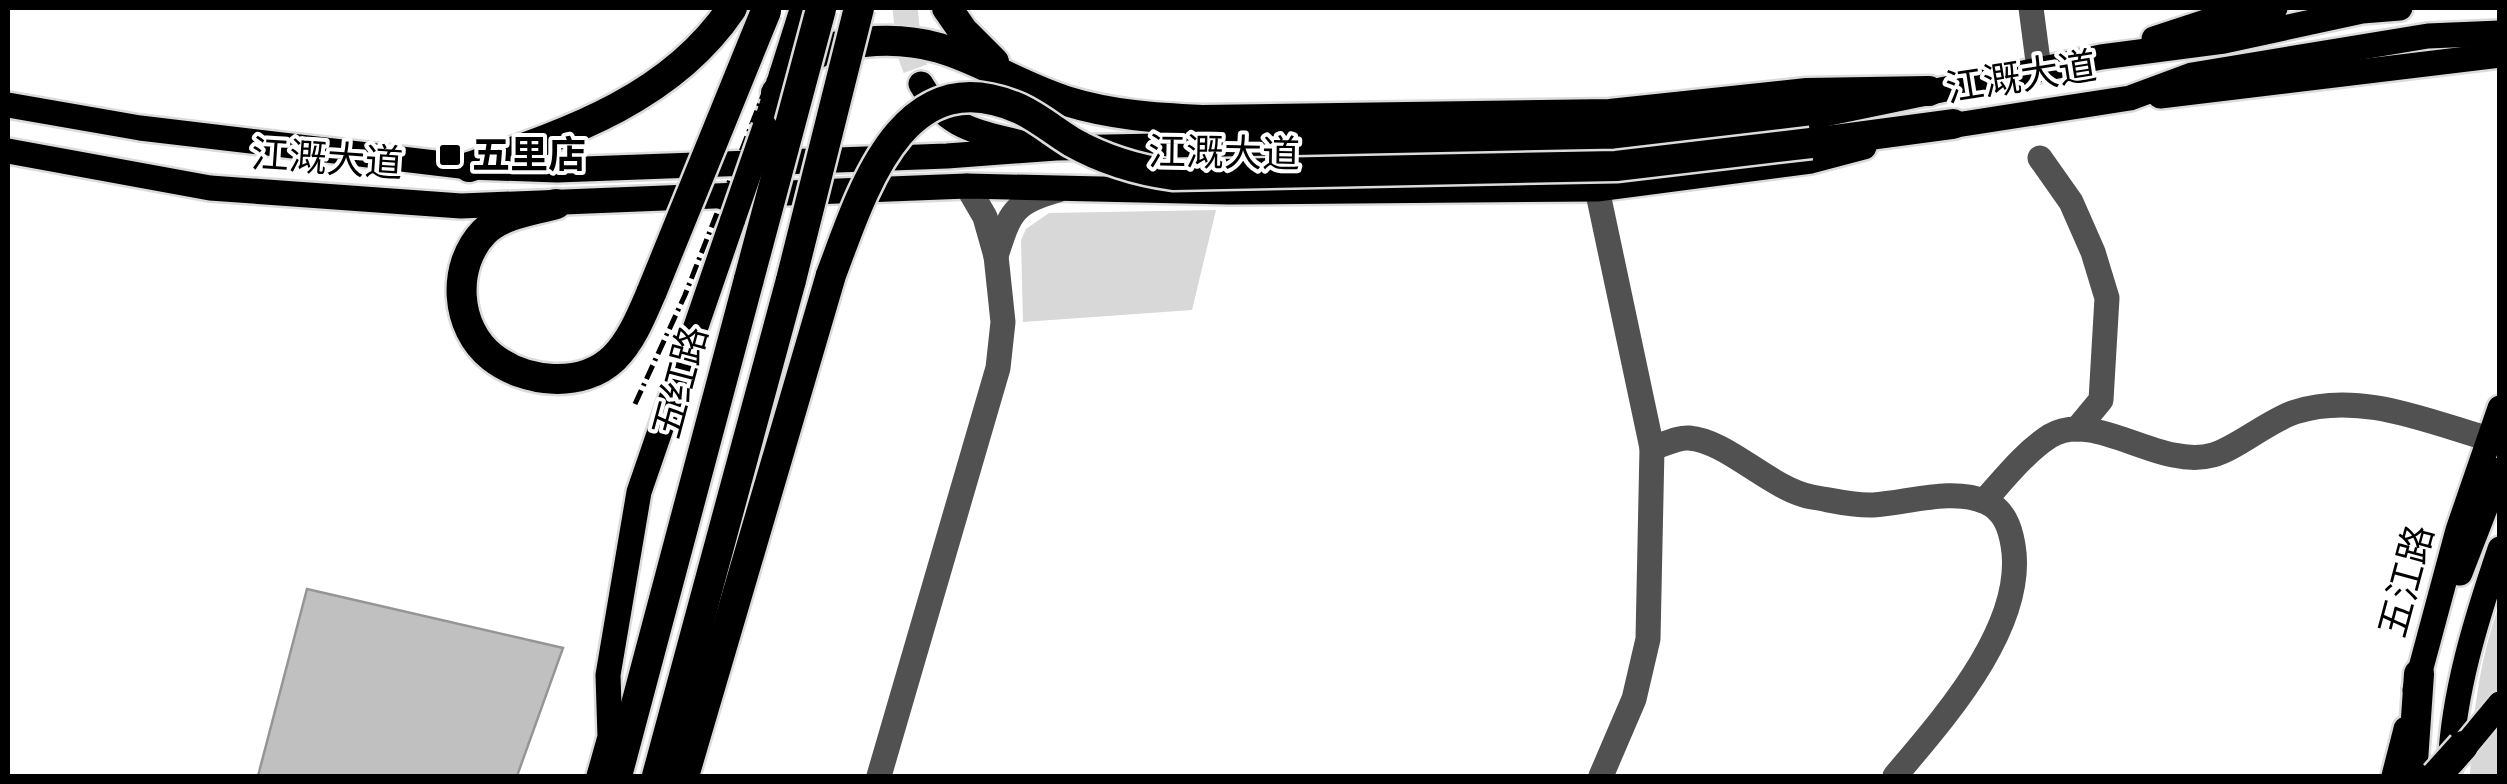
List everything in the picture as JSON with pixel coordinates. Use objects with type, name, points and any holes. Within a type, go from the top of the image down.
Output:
[{"type":"highway","points":[[469,167],[570,132],[631,102],[675,70],[732,8]]},
{"type":"highway","points":[[657,776],[791,280],[859,8]]},
{"type":"highway","points":[[947,8],[980,50],[1030,86]]},
{"type":"highway","points":[[556,204],[503,218],[484,233],[468,257],[462,280],[463,308],[472,334],[492,357],[522,373],[554,380],[583,378],[613,360],[634,331],[766,9]]},
{"type":"highway","name":"五红路","points":[[617,776],[749,279],[815,10]]},
{"type":"highway","points":[[776,92],[792,70],[818,51],[904,39],[950,50],[1060,99],[1108,112],[1202,120],[1610,114],[1807,93],[1928,92]]},
{"type":"highway","points":[[681,776],[831,275],[874,168],[907,124],[928,110],[972,98],[993,99],[1127,167],[1173,175],[1616,166],[1954,124]]},
{"type":"highway","points":[[2412,776],[2423,662]]},
{"type":"highway","points":[[602,776],[610,736]]},
{"type":"highway","points":[[2436,776],[2463,746]]},
{"type":"main road","points":[[2101,57],[2218,18],[2274,8]]},
{"type":"main road","name":"江溉大道","points":[[8,105],[140,128],[469,167],[557,170],[1044,149],[1616,137],[1810,117],[2101,57],[2224,41],[2362,11],[2400,8]]},
{"type":"main road","points":[[610,736],[608,676],[640,492],[776,92],[815,10]]},
{"type":"main road","name":"江溉大道","points":[[8,151],[210,188],[460,206],[966,186],[1228,192],[1597,189],[1811,161],[1954,124],[2130,98],[2192,75],[2428,36],[2500,33]]},
{"type":"main road","points":[[2130,98],[2201,93],[2500,55]]},
{"type":"main road","points":[[921,84],[936,110],[958,124],[1044,149]]},
{"type":"main road","name":"五江路","points":[[2394,776],[2458,530],[2500,408]]},
{"type":"main road","points":[[2423,662],[2500,470]]},
{"type":"main road","name":"五江路","points":[[2446,776],[2475,622],[2500,549]]},
{"type":"main road","points":[[2446,776],[2463,746],[2500,704]]},
{"type":"street","points":[[2031,8],[2039,69]]},
{"type":"street","points":[[2040,158],[2071,202],[2094,252],[2107,298],[2101,400],[2078,429]]},
{"type":"street","points":[[879,776],[998,368],[1002,322],[996,256],[985,218],[966,186]]},
{"type":"street","points":[[996,256],[1015,208],[1030,198],[1069,188]]},
{"type":"street","points":[[1597,189],[1652,448],[1648,639],[1634,699],[1601,776]]},
{"type":"street","points":[[1984,501],[2016,465],[2052,434],[2078,429],[2104,432],[2146,450],[2174,456],[2214,455],[2295,412],[2346,402],[2489,439]]},
{"type":"street","points":[[1652,448],[1686,438],[1712,444],[1748,468],[1806,496],[1868,505],[1947,496],[1984,501],[2000,511],[2010,528],[2015,559],[2010,594],[1992,641],[1961,694],[1895,776]]},
{"type":"shaded area","points":[[1216,210],[1192,310],[1023,322],[1021,240],[1026,229],[1049,213]]},
{"type":"shaded area","points":[[2499,605],[2499,776],[2470,776],[2478,690]]},
{"type":"building","points":[[307,589],[563,648],[517,776],[258,776]]},
{"type":"tunnel","points":[[905,8],[910,54],[921,84]]},
{"type":"railway","points":[[635,404],[685,295],[792,21]]},
{"type":"place","name":"五里店","points":[[450,155]]}]
